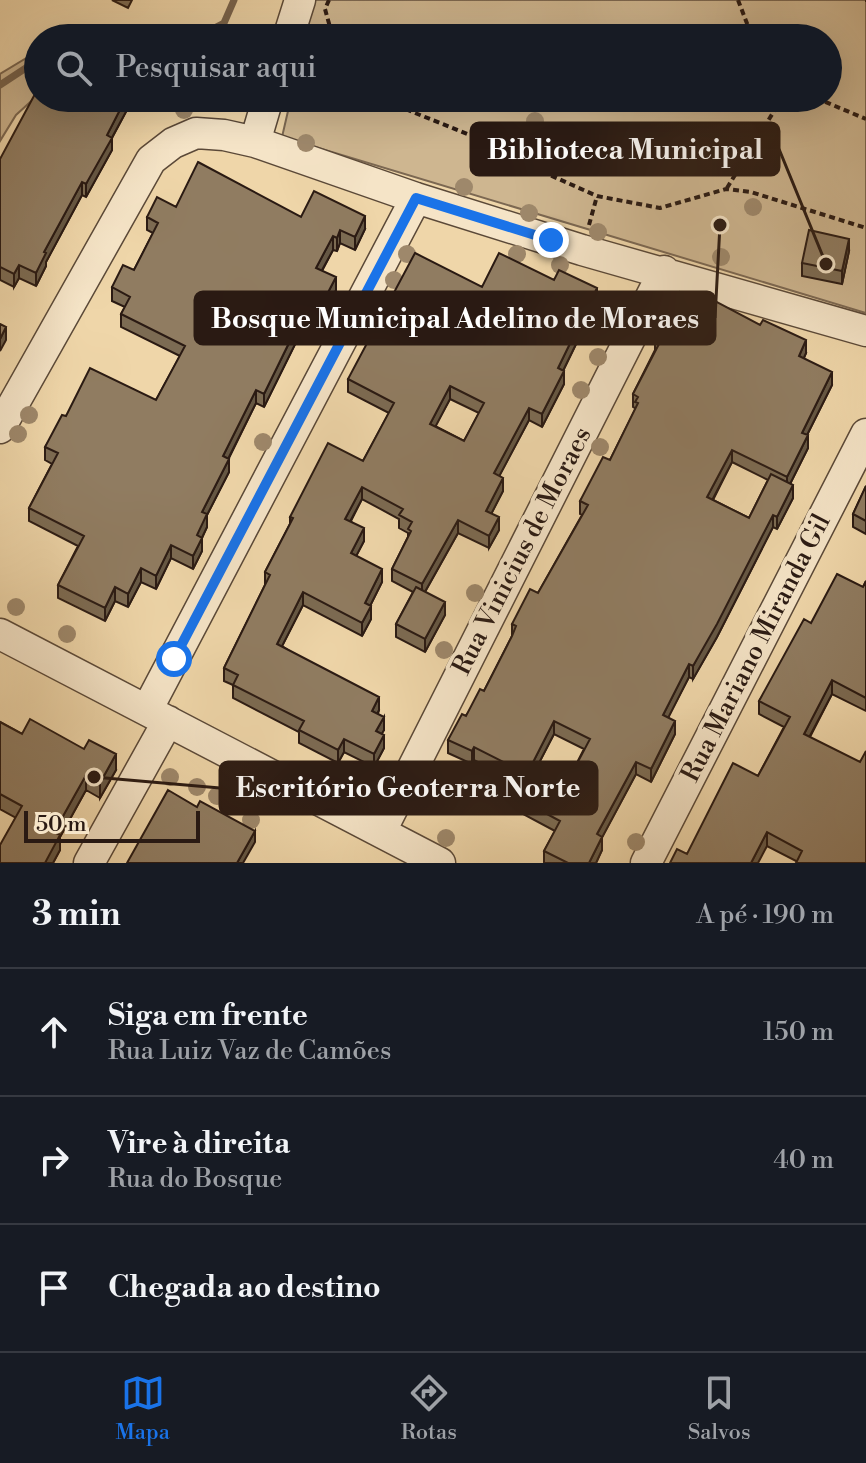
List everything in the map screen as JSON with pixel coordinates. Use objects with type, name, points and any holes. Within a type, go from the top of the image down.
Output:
[{"type":"street","points":[[292,24],[300,0]]},
{"type":"street","points":[[255,142],[264,112]]},
{"type":"street","points":[[0,428],[151,160],[173,143],[196,133],[255,142],[416,198],[582,250],[866,331]]},
{"type":"street","points":[[89,863],[158,716],[416,198]]},
{"type":"street","name":"Rua Vinicius de Moraes","points":[[381,831],[664,271]]},
{"type":"street","name":"Rua Mariano Miranda Gil","points":[[646,863],[866,434]]},
{"type":"street","points":[[0,634],[440,863]]},
{"type":"path","points":[[329,0],[325,9],[329,24]]},
{"type":"path","points":[[738,0],[747,24]]},
{"type":"path","points":[[842,109],[866,119]]},
{"type":"path","points":[[413,112],[477,138],[597,196],[660,208],[726,189],[751,192],[866,228]]},
{"type":"path","points":[[726,189],[773,112]]},
{"type":"shaded area","points":[[314,0],[866,0],[866,313],[282,137],[288,112],[842,112],[842,24],[308,24]]},
{"type":"shaded area","points":[[24,59],[24,108],[0,141],[0,74]]},
{"type":"building","points":[[25,112],[119,112],[107,135],[112,138],[86,184],[82,182],[36,273],[19,265],[14,274],[0,267],[0,159]]},
{"type":"building","points":[[198,162],[301,217],[314,191],[365,216],[355,237],[340,230],[337,238],[333,236],[316,268],[336,277],[322,304],[311,298],[264,394],[256,390],[223,456],[229,459],[202,512],[207,514],[197,535],[202,538],[193,556],[171,545],[156,576],[141,568],[128,594],[115,587],[105,608],[58,585],[84,536],[29,508],[58,453],[45,447],[62,415],[66,416],[90,368],[156,400],[185,346],[121,314],[130,297],[112,287],[123,265],[134,270],[158,223],[147,217],[157,197],[176,207]]},
{"type":"building","points":[[809,230],[849,239],[842,271],[802,263]]},
{"type":"building","points":[[415,253],[482,287],[499,253],[554,280],[559,270],[597,288],[558,368],[564,371],[542,414],[529,408],[494,473],[503,478],[486,511],[499,517],[489,536],[458,520],[422,584],[392,569],[411,531],[408,529],[412,522],[399,515],[403,509],[362,487],[345,519],[364,528],[351,553],[382,569],[365,603],[371,606],[362,623],[303,592],[277,644],[379,697],[372,711],[384,717],[376,731],[384,735],[374,754],[344,739],[338,750],[299,730],[304,721],[233,685],[238,675],[224,668],[270,575],[265,572],[293,518],[290,517],[328,443],[363,461],[394,403],[348,379]],"holes":[[[450,386],[484,403],[464,441],[430,424]]]},
{"type":"building","points":[[680,292],[696,301],[700,293],[760,325],[763,320],[806,340],[799,356],[832,372],[802,433],[808,435],[787,477],[732,450],[707,497],[749,518],[771,474],[793,485],[777,517],[773,515],[717,624],[693,666],[689,664],[663,715],[675,721],[651,769],[636,762],[597,834],[602,837],[589,863],[568,863],[544,851],[560,821],[521,800],[534,773],[564,788],[590,739],[554,721],[527,774],[474,747],[472,751],[448,740],[462,714],[466,716],[480,689],[484,691],[512,636],[516,626],[512,624],[530,589],[538,593],[588,505],[580,501],[603,457],[610,460],[638,403],[635,402],[638,397],[633,394],[660,342],[655,339]]},
{"type":"building","points":[[0,324],[6,327],[0,339]]},
{"type":"building","points":[[866,486],[866,521],[853,514]]},
{"type":"building","points":[[837,574],[863,587],[866,581],[866,698],[832,680],[804,734],[860,762],[866,751],[866,863],[796,863],[802,851],[767,832],[751,863],[670,863],[677,849],[687,854],[733,763],[758,776],[790,717],[759,701],[804,619],[811,623]]},
{"type":"building","points":[[416,587],[445,602],[425,639],[396,624]]},
{"type":"building","points":[[30,719],[84,749],[89,740],[116,754],[100,783],[86,775],[54,832],[60,835],[45,863],[0,863],[0,845],[22,806],[0,794],[0,722],[22,734]]},
{"type":"building","points":[[168,790],[197,807],[200,801],[255,831],[237,863],[127,863]]},
{"type":"waterway","points":[[222,24],[234,0]]},
{"type":"waterway","points":[[0,85],[24,69]]},
{"type":"place","name":"Bosque Municipal Adelino de Moraes","points":[[720,225]]},
{"type":"place","name":"Biblioteca Municipal","points":[[826,264]]},
{"type":"place","name":"Escritório Geoterra Norte","points":[[94,777]]},
{"type":"route","points":[[174,659],[416,198],[551,240]]}]
